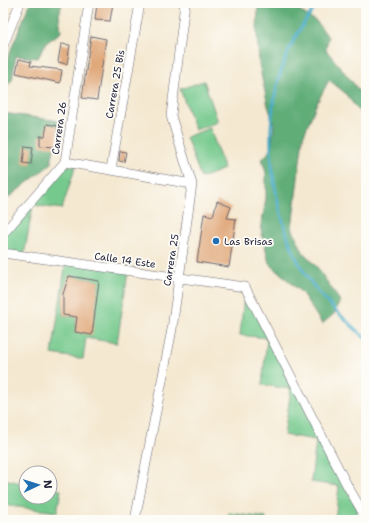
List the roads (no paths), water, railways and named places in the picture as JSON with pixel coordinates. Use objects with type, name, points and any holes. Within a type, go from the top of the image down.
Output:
[{"type":"street","points":[[3,46],[20,3]]},
{"type":"street","name":"Carrera 26","points":[[3,234],[65,162],[89,3]]},
{"type":"street","name":"Carrera 25 Bis","points":[[110,169],[140,3]]},
{"type":"street","name":"Carrera 25","points":[[135,520],[172,329],[192,184],[171,116],[185,3]]},
{"type":"street","points":[[65,162],[76,166],[110,169],[192,184]]},
{"type":"street","name":"Calle 14 Este","points":[[3,253],[245,287],[348,487],[361,509],[363,520]]},
{"type":"waterway","points":[[319,3],[303,25],[290,48],[274,97],[271,123],[273,176],[286,232],[302,269],[328,302],[366,339]]},
{"type":"place","name":"Las Brisas","points":[[216,241]]}]
